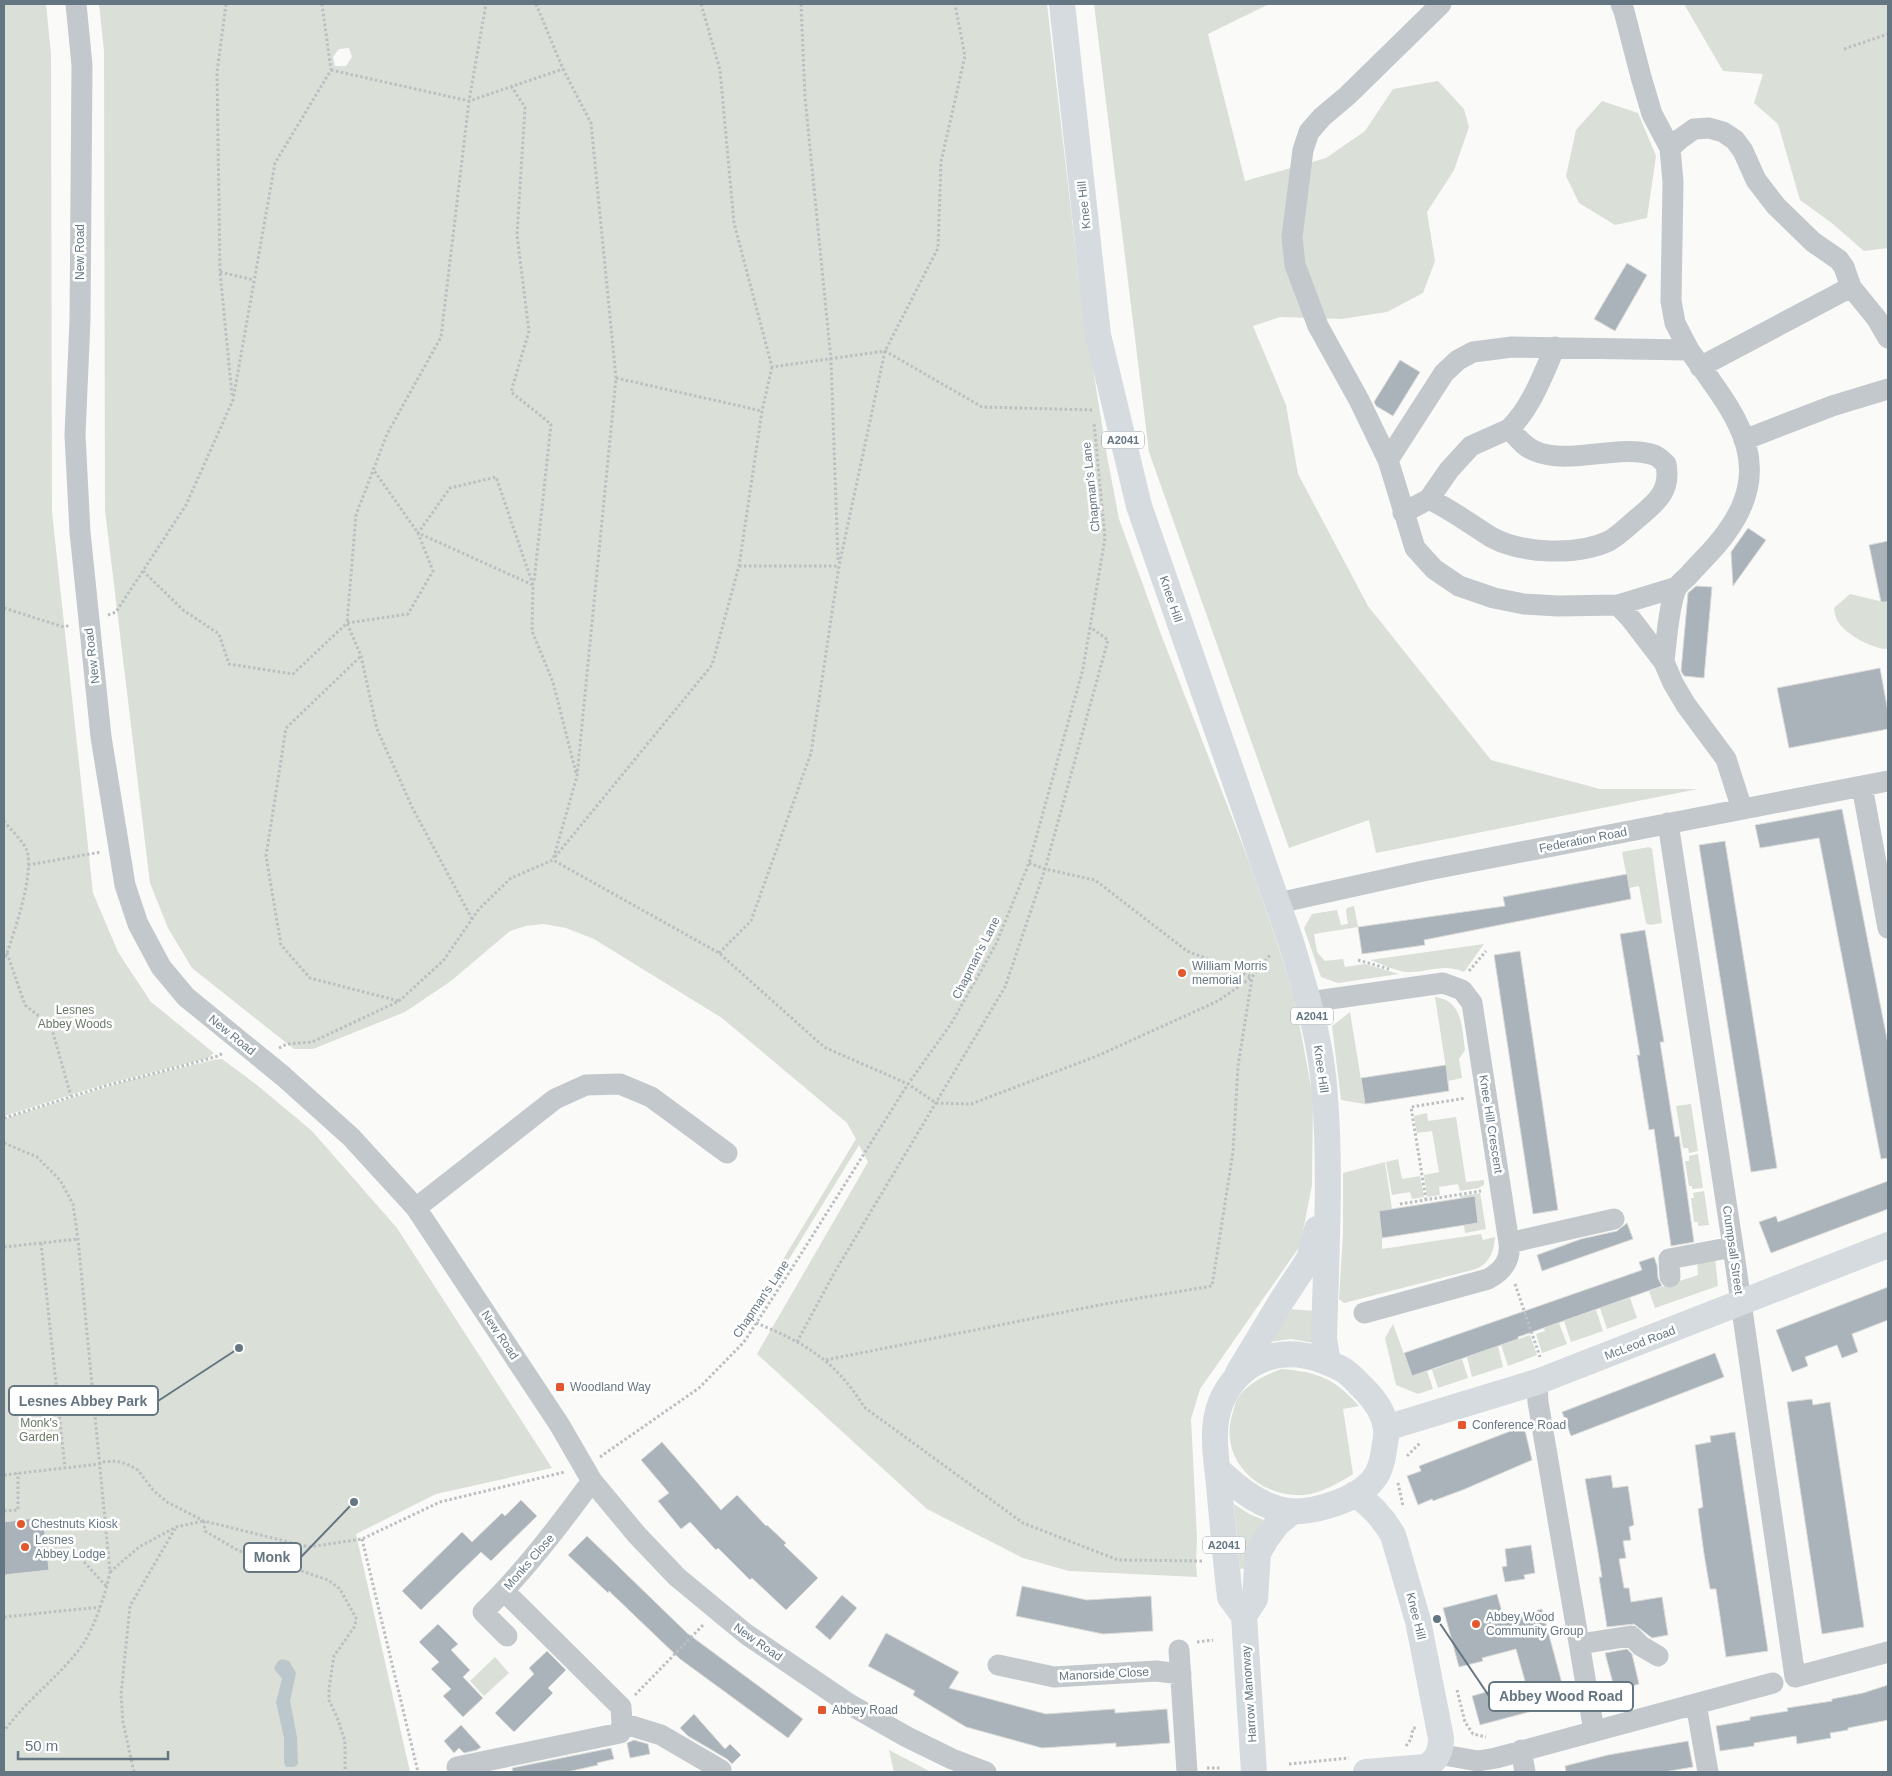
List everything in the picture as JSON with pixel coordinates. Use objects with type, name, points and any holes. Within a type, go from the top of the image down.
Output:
[{"type":"main road","name":"Knee Hill","points":[[1062,4],[1098,335],[1139,506],[1278,902],[1309,1002],[1319,1048],[1325,1096],[1328,1181],[1324,1339],[1328,1363]]},
{"type":"main road","name":"Knee Hill","points":[[1235,1378],[1268,1357],[1290,1353],[1313,1357],[1344,1370],[1380,1407],[1386,1428],[1383,1460],[1372,1481],[1339,1503],[1292,1512],[1277,1509],[1255,1498],[1237,1487],[1218,1470],[1216,1426],[1221,1403],[1235,1378],[1282,1300],[1310,1259],[1328,1181]]},
{"type":"main road","name":"McLeod Road","points":[[1386,1428],[1542,1380],[1888,1245]]},
{"type":"main road","name":"A2041","points":[[1218,1470],[1230,1597],[1244,1616],[1255,1599],[1258,1553],[1277,1524],[1292,1512]]},
{"type":"main road","name":"Knee Hill","points":[[1355,1494],[1370,1503],[1386,1522],[1393,1535],[1418,1621],[1439,1725],[1441,1746],[1430,1765]]},
{"type":"main road","name":"Harrow Manorway","points":[[1244,1616],[1254,1772]]},
{"type":"main road","points":[[1366,1772],[1430,1765]]},
{"type":"street","name":"New Road","points":[[76,4],[82,65],[80,320],[76,435],[80,532],[100,728],[125,886],[138,924],[161,967],[186,996],[283,1076],[351,1137],[416,1208],[559,1424],[588,1474],[637,1535],[677,1578],[746,1634],[849,1704],[907,1737],[952,1759],[986,1772]]},
{"type":"street","points":[[1441,4],[1309,132],[1303,150],[1292,237],[1295,264],[1318,326],[1359,400],[1388,460],[1415,548],[1434,569],[1459,586],[1494,598],[1524,604],[1558,606],[1618,605],[1677,587]]},
{"type":"street","points":[[1621,4],[1652,114],[1670,148],[1673,182],[1671,302],[1675,323],[1695,359],[1735,417],[1748,453],[1750,472],[1748,492],[1742,510],[1725,535],[1677,587],[1671,612],[1664,662]]},
{"type":"street","points":[[1670,148],[1680,138],[1694,129],[1709,128],[1723,132],[1735,140],[1743,151],[1756,180],[1776,206],[1813,242],[1838,260],[1844,267],[1852,287],[1877,318],[1888,338]]},
{"type":"street","points":[[1388,460],[1444,373],[1458,360],[1473,352],[1512,347],[1555,347],[1695,359],[1852,287]]},
{"type":"street","points":[[1403,514],[1430,500],[1448,470],[1472,446],[1510,429],[1519,419],[1544,373],[1555,347]]},
{"type":"street","points":[[1744,440],[1832,406],[1888,389]]},
{"type":"street","points":[[1430,500],[1447,508],[1493,538],[1516,547],[1561,551],[1586,549],[1610,540],[1654,504],[1666,488],[1668,476],[1666,464],[1656,455],[1640,452],[1556,456],[1536,452],[1526,446],[1510,429]]},
{"type":"street","points":[[1618,605],[1664,662],[1673,683],[1686,705],[1726,759],[1742,809]]},
{"type":"street","name":"Federation Road","points":[[1278,902],[1423,871],[1888,781]]},
{"type":"street","points":[[1862,786],[1888,928]]},
{"type":"street","name":"Crumpsall Street","points":[[1668,823],[1795,1677],[1888,1652]]},
{"type":"street","points":[[1309,1002],[1443,983],[1456,987]]},
{"type":"street","name":"Knee Hill Crescent","points":[[1456,987],[1462,990],[1472,1003],[1510,1251],[1504,1268]]},
{"type":"street","points":[[416,1208],[555,1099],[586,1086],[620,1084],[651,1097],[727,1153]]},
{"type":"street","points":[[1509,1243],[1614,1219]]},
{"type":"street","points":[[1670,1277],[1669,1259],[1732,1247]]},
{"type":"street","points":[[1364,1313],[1488,1279],[1504,1268]]},
{"type":"street","points":[[1542,1380],[1538,1402],[1594,1730]]},
{"type":"street","name":"Monks Close","points":[[507,1636],[483,1612],[549,1539],[588,1474]]},
{"type":"street","points":[[504,1591],[622,1715],[721,1770]]},
{"type":"street","points":[[1580,1644],[1631,1636],[1641,1646],[1658,1656]]},
{"type":"street","points":[[1179,1650],[1188,1772]]},
{"type":"street","name":"Manorside Close","points":[[998,1665],[1054,1677],[1156,1671],[1181,1674]]},
{"type":"street","points":[[1430,1765],[1496,1758],[1773,1683]]},
{"type":"street","points":[[1696,1704],[1708,1772]]},
{"type":"street","points":[[457,1767],[620,1733],[622,1715]]},
{"type":"street","points":[[1521,1750],[1525,1772]]},
{"type":"path","points":[[226,4],[217,72],[220,272],[233,400]]},
{"type":"path","points":[[105,616],[116,612],[186,505],[233,400],[275,164],[331,70],[322,4]]},
{"type":"path","points":[[472,919],[412,807],[377,729],[361,656],[346,623],[356,516],[387,434],[441,337],[469,101],[486,4]]},
{"type":"path","points":[[536,4],[563,69],[590,123],[616,378],[577,776],[553,860]]},
{"type":"path","points":[[287,1044],[312,1042],[399,1001],[443,961],[479,909],[511,878],[553,860],[712,665],[740,566],[762,411],[772,367],[734,223],[720,70],[701,4]]},
{"type":"path","points":[[801,4],[805,97],[831,360],[839,566]]},
{"type":"path","points":[[719,953],[751,922],[811,753],[839,566],[886,351],[938,248],[941,162],[966,56],[955,4]]},
{"type":"path","points":[[1844,49],[1888,34]]},
{"type":"path","points":[[331,70],[469,101],[563,69]]},
{"type":"path","points":[[511,86],[524,107],[517,236],[529,331],[512,392],[551,424],[533,585],[532,631],[553,682],[577,776]]},
{"type":"path","points":[[220,272],[254,280]]},
{"type":"path","points":[[772,367],[886,351],[982,407],[1092,410],[1091,401]]},
{"type":"path","points":[[616,378],[762,411]]},
{"type":"path","name":"Chapman's Lane","points":[[588,1474],[699,1388],[744,1342],[908,1084],[951,1024],[996,944],[1029,863],[1083,669],[1105,538],[1093,420]]},
{"type":"path","points":[[143,570],[183,610],[219,634],[229,664],[293,674],[346,623],[408,614],[433,571],[418,533],[374,469]]},
{"type":"path","points":[[418,533],[450,488],[496,477],[533,585]]},
{"type":"path","points":[[418,533],[533,585]]},
{"type":"path","points":[[740,566],[839,566]]},
{"type":"path","points":[[4,608],[64,627],[76,624]]},
{"type":"path","points":[[797,1342],[834,1275],[1005,988],[1045,869],[1108,640],[1090,627]]},
{"type":"path","points":[[361,656],[286,728],[266,856],[281,945],[310,978],[399,1001]]},
{"type":"path","points":[[4,820],[26,850],[28,865],[20,914],[8,953],[4,958]]},
{"type":"path","points":[[28,865],[118,849]]},
{"type":"path","points":[[553,860],[719,953],[824,1047],[908,1084],[936,1103],[971,1104],[1097,1056],[1218,1001],[1252,977],[1278,945],[1291,942]]},
{"type":"path","points":[[1029,863],[1045,869],[1094,880],[1187,951],[1252,977]]},
{"type":"path","points":[[1456,987],[1486,951]]},
{"type":"path","points":[[8,953],[25,1005],[51,1026],[71,1096]]},
{"type":"path","points":[[826,1360],[1104,1304],[1212,1286],[1233,1152],[1238,1066],[1252,977]]},
{"type":"path","points":[[4,1118],[105,1086],[218,1056],[240,1041]]},
{"type":"path","points":[[1426,1200],[1411,1107],[1486,1094]]},
{"type":"path","points":[[4,1143],[37,1157],[60,1180],[73,1204],[110,1572],[100,1607],[82,1646],[4,1731]]},
{"type":"path","points":[[1400,1204],[1500,1187]]},
{"type":"path","points":[[4,1247],[78,1239]]},
{"type":"path","points":[[41,1243],[65,1468]]},
{"type":"path","points":[[1504,1268],[1515,1282],[1542,1380]]},
{"type":"path","points":[[756,1323],[797,1342],[826,1360],[854,1390],[864,1407],[1023,1523],[1118,1560],[1206,1561]]},
{"type":"path","points":[[4,1475],[99,1464],[116,1460],[138,1470],[153,1490],[167,1502],[204,1521],[309,1547],[362,1539],[440,1502],[557,1474]]},
{"type":"path","points":[[4,1511],[18,1510],[18,1473]]},
{"type":"path","points":[[110,1572],[139,1547],[176,1527],[204,1521]]},
{"type":"path","points":[[204,1521],[205,1531],[239,1551],[328,1580],[340,1589],[356,1618],[355,1626],[334,1656],[329,1688],[329,1700],[345,1741],[345,1772]]},
{"type":"path","points":[[134,1772],[123,1722],[120,1695],[130,1606],[176,1527]]},
{"type":"path","points":[[362,1539],[418,1772]]},
{"type":"path","points":[[84,1562],[107,1587]]},
{"type":"path","points":[[4,1617],[100,1607]]},
{"type":"path","points":[[622,1715],[653,1678],[717,1611]]},
{"type":"green space","name":"Lesnes Abbey Woods","points":[[4,4],[46,4],[51,54],[52,512],[93,893],[118,952],[151,1002],[214,1053],[208,1058],[99,1086],[4,1116]]},
{"type":"green space","points":[[99,4],[1047,4],[1080,288],[1119,519],[1159,629],[1250,864],[1278,945],[1295,1001],[1313,1097],[1312,1185],[1300,1246],[1200,1389],[1191,1419],[1197,1577],[1069,1571],[1023,1558],[927,1509],[757,1354],[868,1162],[859,1145],[753,1318],[747,1319],[856,1139],[847,1123],[722,1018],[594,939],[566,928],[544,924],[526,926],[510,931],[451,981],[405,1012],[313,1049],[294,1049],[192,968],[168,928],[150,883],[105,510],[104,51]],"holes":[[[349,48],[352,57],[346,66],[335,66],[333,57],[339,49]]]},
{"type":"green space","points":[[1094,4],[1269,4],[1208,34],[1245,181],[1326,158],[1365,131],[1393,89],[1438,81],[1464,109],[1469,127],[1454,170],[1427,212],[1435,261],[1423,293],[1387,312],[1341,319],[1280,317],[1253,326],[1286,405],[1298,474],[1368,606],[1491,760],[1600,789],[1698,789],[1376,853],[1369,820],[1289,848],[1149,452]]},
{"type":"green space","points":[[1684,4],[1888,4],[1888,248],[1864,251],[1833,224],[1800,200],[1778,124],[1754,103],[1763,74],[1723,71]]},
{"type":"green space","points":[[1602,101],[1638,113],[1656,156],[1647,218],[1615,225],[1579,203],[1566,176],[1576,130]]},
{"type":"green space","points":[[1850,594],[1888,603],[1888,649],[1875,647],[1861,641],[1848,633],[1838,622],[1834,608]]},
{"type":"green space","points":[[1649,847],[1652,849],[1662,923],[1650,925],[1646,923],[1639,886],[1629,888],[1622,852]]},
{"type":"green space","points":[[1354,906],[1358,927],[1314,934],[1317,952],[1325,961],[1343,959],[1345,967],[1365,964],[1399,974],[1338,983],[1321,977],[1304,928],[1312,914],[1337,910],[1341,925],[1348,924],[1347,908]]},
{"type":"green space","points":[[1484,944],[1464,972],[1443,968],[1404,972],[1370,960]]},
{"type":"green space","points":[[1435,997],[1444,999],[1451,1004],[1456,1010],[1462,1025],[1465,1050],[1459,1059],[1462,1078],[1448,1081]]},
{"type":"green space","points":[[1350,1012],[1365,1104],[1341,1100],[1332,1026]]},
{"type":"green space","name":"Monk's Garden","points":[[222,1059],[257,1085],[312,1131],[397,1228],[552,1468],[436,1494],[356,1534],[410,1772],[4,1772],[4,1119],[127,1081]]},
{"type":"green space","points":[[1691,1104],[1698,1151],[1689,1153],[1688,1148],[1683,1148],[1676,1106]]},
{"type":"green space","points":[[1427,1113],[1428,1121],[1456,1117],[1466,1182],[1484,1180],[1484,1185],[1479,1188],[1460,1191],[1458,1184],[1439,1187],[1440,1195],[1427,1197],[1424,1175],[1439,1172],[1432,1131],[1417,1133],[1414,1116]]},
{"type":"green space","points":[[1698,1154],[1703,1188],[1692,1189],[1692,1186],[1689,1186],[1685,1161],[1689,1161],[1689,1156]]},
{"type":"green space","points":[[1398,1159],[1402,1179],[1420,1176],[1424,1197],[1412,1199],[1410,1192],[1392,1195],[1386,1162]]},
{"type":"green space","points":[[1385,1162],[1392,1209],[1379,1212],[1382,1249],[1481,1234],[1483,1240],[1495,1237],[1494,1247],[1488,1260],[1476,1269],[1344,1303],[1339,1299],[1343,1233],[1343,1173]]},
{"type":"green space","points":[[1704,1191],[1709,1225],[1698,1226],[1698,1222],[1694,1222],[1691,1198],[1694,1198],[1693,1193]]},
{"type":"green space","points":[[1480,1193],[1486,1229],[1465,1233],[1464,1225],[1478,1222],[1475,1197],[1460,1199],[1460,1196]]},
{"type":"green space","points":[[1715,1257],[1718,1286],[1655,1308],[1649,1291],[1698,1275],[1697,1260]]},
{"type":"green space","points":[[1630,1298],[1637,1318],[1607,1329],[1600,1308]]},
{"type":"green space","points":[[1288,1309],[1316,1311],[1314,1343],[1291,1339],[1269,1342]]},
{"type":"green space","points":[[1596,1310],[1603,1331],[1571,1342],[1564,1321]]},
{"type":"green space","points":[[1559,1323],[1567,1344],[1542,1353],[1536,1334],[1545,1331],[1544,1328]]},
{"type":"green space","points":[[1393,1324],[1412,1376],[1427,1371],[1433,1389],[1418,1394],[1396,1385],[1385,1338]]},
{"type":"green space","points":[[1530,1335],[1537,1355],[1508,1366],[1501,1345]]},
{"type":"green space","points":[[1498,1346],[1503,1367],[1472,1377],[1467,1357]]},
{"type":"green space","points":[[1462,1359],[1468,1378],[1438,1388],[1432,1370]]},
{"type":"green space","points":[[1281,1369],[1305,1372],[1325,1378],[1350,1396],[1359,1406],[1343,1409],[1353,1474],[1330,1487],[1310,1494],[1287,1494],[1272,1490],[1258,1482],[1246,1472],[1237,1460],[1231,1445],[1230,1429],[1236,1401],[1246,1388],[1263,1377]]},
{"type":"green space","points":[[1234,1504],[1249,1514],[1264,1520],[1251,1539],[1246,1568],[1240,1569]]},
{"type":"green space","points":[[495,1657],[509,1673],[484,1696],[470,1681]]},
{"type":"green space","points":[[889,1750],[931,1772],[894,1772]]},
{"type":"shaded area","points":[[282,1659],[289,1661],[296,1673],[290,1701],[297,1737],[298,1764],[294,1767],[286,1767],[284,1763],[284,1738],[276,1702],[282,1679],[274,1668],[278,1661]]},
{"type":"building","points":[[1627,263],[1647,275],[1615,331],[1594,319]]},
{"type":"building","points":[[1400,360],[1420,372],[1393,416],[1376,406],[1374,402]]},
{"type":"building","points":[[1748,528],[1766,540],[1733,586],[1731,552]]},
{"type":"building","points":[[1888,541],[1888,602],[1881,602],[1869,545]]},
{"type":"building","points":[[1696,586],[1712,587],[1704,678],[1684,676],[1681,671],[1688,593]]},
{"type":"building","points":[[1880,668],[1888,712],[1888,729],[1789,748],[1777,688]]},
{"type":"building","points":[[1842,809],[1888,1044],[1888,1158],[1881,1159],[1819,838],[1760,848],[1755,825]]},
{"type":"building","points":[[1725,841],[1777,1168],[1751,1172],[1699,845]]},
{"type":"building","points":[[1627,874],[1631,899],[1424,940],[1425,945],[1362,954],[1358,927],[1505,906],[1503,897]]},
{"type":"building","points":[[1645,930],[1664,1042],[1660,1042],[1675,1137],[1679,1136],[1694,1242],[1671,1246],[1654,1129],[1649,1130],[1637,1055],[1640,1055],[1620,934]]},
{"type":"building","points":[[1520,951],[1558,1210],[1533,1214],[1494,955]]},
{"type":"building","points":[[1446,1065],[1449,1091],[1365,1104],[1361,1078]]},
{"type":"building","points":[[1888,1181],[1888,1209],[1771,1253],[1759,1222],[1776,1216],[1778,1222]]},
{"type":"building","points":[[1475,1196],[1478,1223],[1382,1238],[1379,1211]]},
{"type":"building","points":[[1627,1223],[1633,1239],[1542,1271],[1537,1255],[1581,1239],[1617,1231]]},
{"type":"building","points":[[1654,1257],[1658,1278],[1662,1286],[1412,1376],[1404,1353],[1642,1270],[1639,1262]]},
{"type":"building","points":[[1888,1287],[1888,1320],[1852,1334],[1858,1352],[1842,1358],[1837,1345],[1805,1357],[1808,1366],[1792,1372],[1776,1330]]},
{"type":"building","points":[[1715,1353],[1724,1377],[1571,1436],[1562,1412]]},
{"type":"building","points":[[1812,1399],[1813,1405],[1830,1402],[1864,1627],[1822,1634],[1787,1402]]},
{"type":"building","points":[[1524,1426],[1532,1460],[1465,1489],[1418,1505],[1407,1476],[1421,1471],[1419,1466]]},
{"type":"building","points":[[1735,1432],[1768,1651],[1726,1657],[1716,1589],[1710,1589],[1704,1554],[1698,1509],[1703,1507],[1695,1445],[1711,1442],[1710,1436]]},
{"type":"building","points":[[662,1442],[721,1510],[737,1495],[766,1526],[786,1543],[784,1545],[818,1578],[786,1610],[752,1578],[750,1580],[718,1548],[716,1550],[690,1522],[681,1529],[658,1501],[669,1493],[641,1460]]},
{"type":"building","points":[[1611,1475],[1613,1488],[1628,1486],[1634,1525],[1629,1527],[1631,1540],[1623,1541],[1626,1558],[1619,1559],[1624,1588],[1629,1588],[1631,1602],[1662,1597],[1668,1635],[1652,1638],[1634,1624],[1607,1627],[1599,1577],[1602,1577],[1585,1479]]},
{"type":"building","points":[[521,1500],[537,1516],[491,1561],[481,1552],[421,1610],[402,1591],[462,1532],[472,1542],[502,1513],[505,1516]]},
{"type":"building","name":"Lesnes Abbey Lodge","points":[[43,1517],[49,1570],[4,1575],[4,1522]]},
{"type":"building","points":[[587,1536],[687,1633],[803,1719],[788,1738],[680,1659],[609,1591],[608,1593],[568,1555]]},
{"type":"building","points":[[1531,1545],[1535,1573],[1524,1575],[1525,1579],[1505,1582],[1502,1567],[1507,1566],[1505,1549]]},
{"type":"building","points":[[1022,1586],[1087,1600],[1151,1596],[1153,1631],[1103,1634],[1016,1616]]},
{"type":"building","points":[[1497,1594],[1504,1619],[1542,1609],[1567,1702],[1480,1725],[1472,1696],[1525,1681],[1516,1649],[1482,1658],[1483,1661],[1459,1667],[1443,1608]]},
{"type":"building","points":[[842,1595],[857,1608],[830,1640],[815,1627]]},
{"type":"building","points":[[438,1624],[458,1644],[451,1650],[470,1670],[463,1677],[483,1698],[463,1717],[443,1696],[451,1689],[431,1669],[439,1662],[419,1642]]},
{"type":"building","points":[[886,1633],[959,1672],[949,1688],[1046,1714],[1115,1709],[1115,1713],[1167,1709],[1170,1743],[1116,1747],[1116,1743],[1042,1748],[966,1727],[913,1695],[915,1691],[868,1666]]},
{"type":"building","points":[[1627,1649],[1632,1654],[1639,1684],[1615,1691],[1605,1653]]},
{"type":"building","points":[[547,1651],[566,1670],[548,1688],[553,1693],[514,1732],[495,1713],[534,1674],[529,1668]]},
{"type":"building","points":[[1888,1685],[1888,1720],[1830,1733],[1831,1738],[1797,1744],[1796,1736],[1754,1743],[1754,1746],[1720,1751],[1716,1726],[1750,1720],[1750,1717],[1788,1711],[1787,1708],[1832,1701],[1832,1699],[1863,1693]]},
{"type":"building","points":[[694,1714],[725,1749],[730,1744],[741,1755],[732,1764],[727,1759],[688,1736],[680,1728]]},
{"type":"building","points":[[461,1725],[481,1747],[464,1753],[459,1748],[454,1753],[444,1741]]},
{"type":"building","points":[[634,1740],[648,1744],[650,1754],[630,1758],[627,1743]]},
{"type":"building","points":[[1688,1741],[1693,1767],[1664,1772],[1566,1772],[1565,1766],[1608,1755]]},
{"type":"building","points":[[611,1748],[614,1759],[597,1763],[598,1765],[567,1772],[513,1772],[512,1768]]},
{"type":"place","name":"William Morris memorial","points":[[1182,973]]},
{"type":"place","name":"Lesnes Abbey Park","points":[[239,1348]]},
{"type":"place","name":"Woodland Way","points":[[560,1387]]},
{"type":"place","name":"Conference Road","points":[[1462,1425]]},
{"type":"place","name":"Monk","points":[[354,1502]]},
{"type":"place","name":"Chestnuts Kiosk","points":[[21,1524]]},
{"type":"place","name":"Lesnes Abbey Lodge","points":[[25,1547]]},
{"type":"place","name":"Abbey Wood Road","points":[[1437,1619]]},
{"type":"place","name":"Abbey Wood Community Group","points":[[1476,1624]]},
{"type":"place","name":"Abbey Road","points":[[822,1710]]}]
